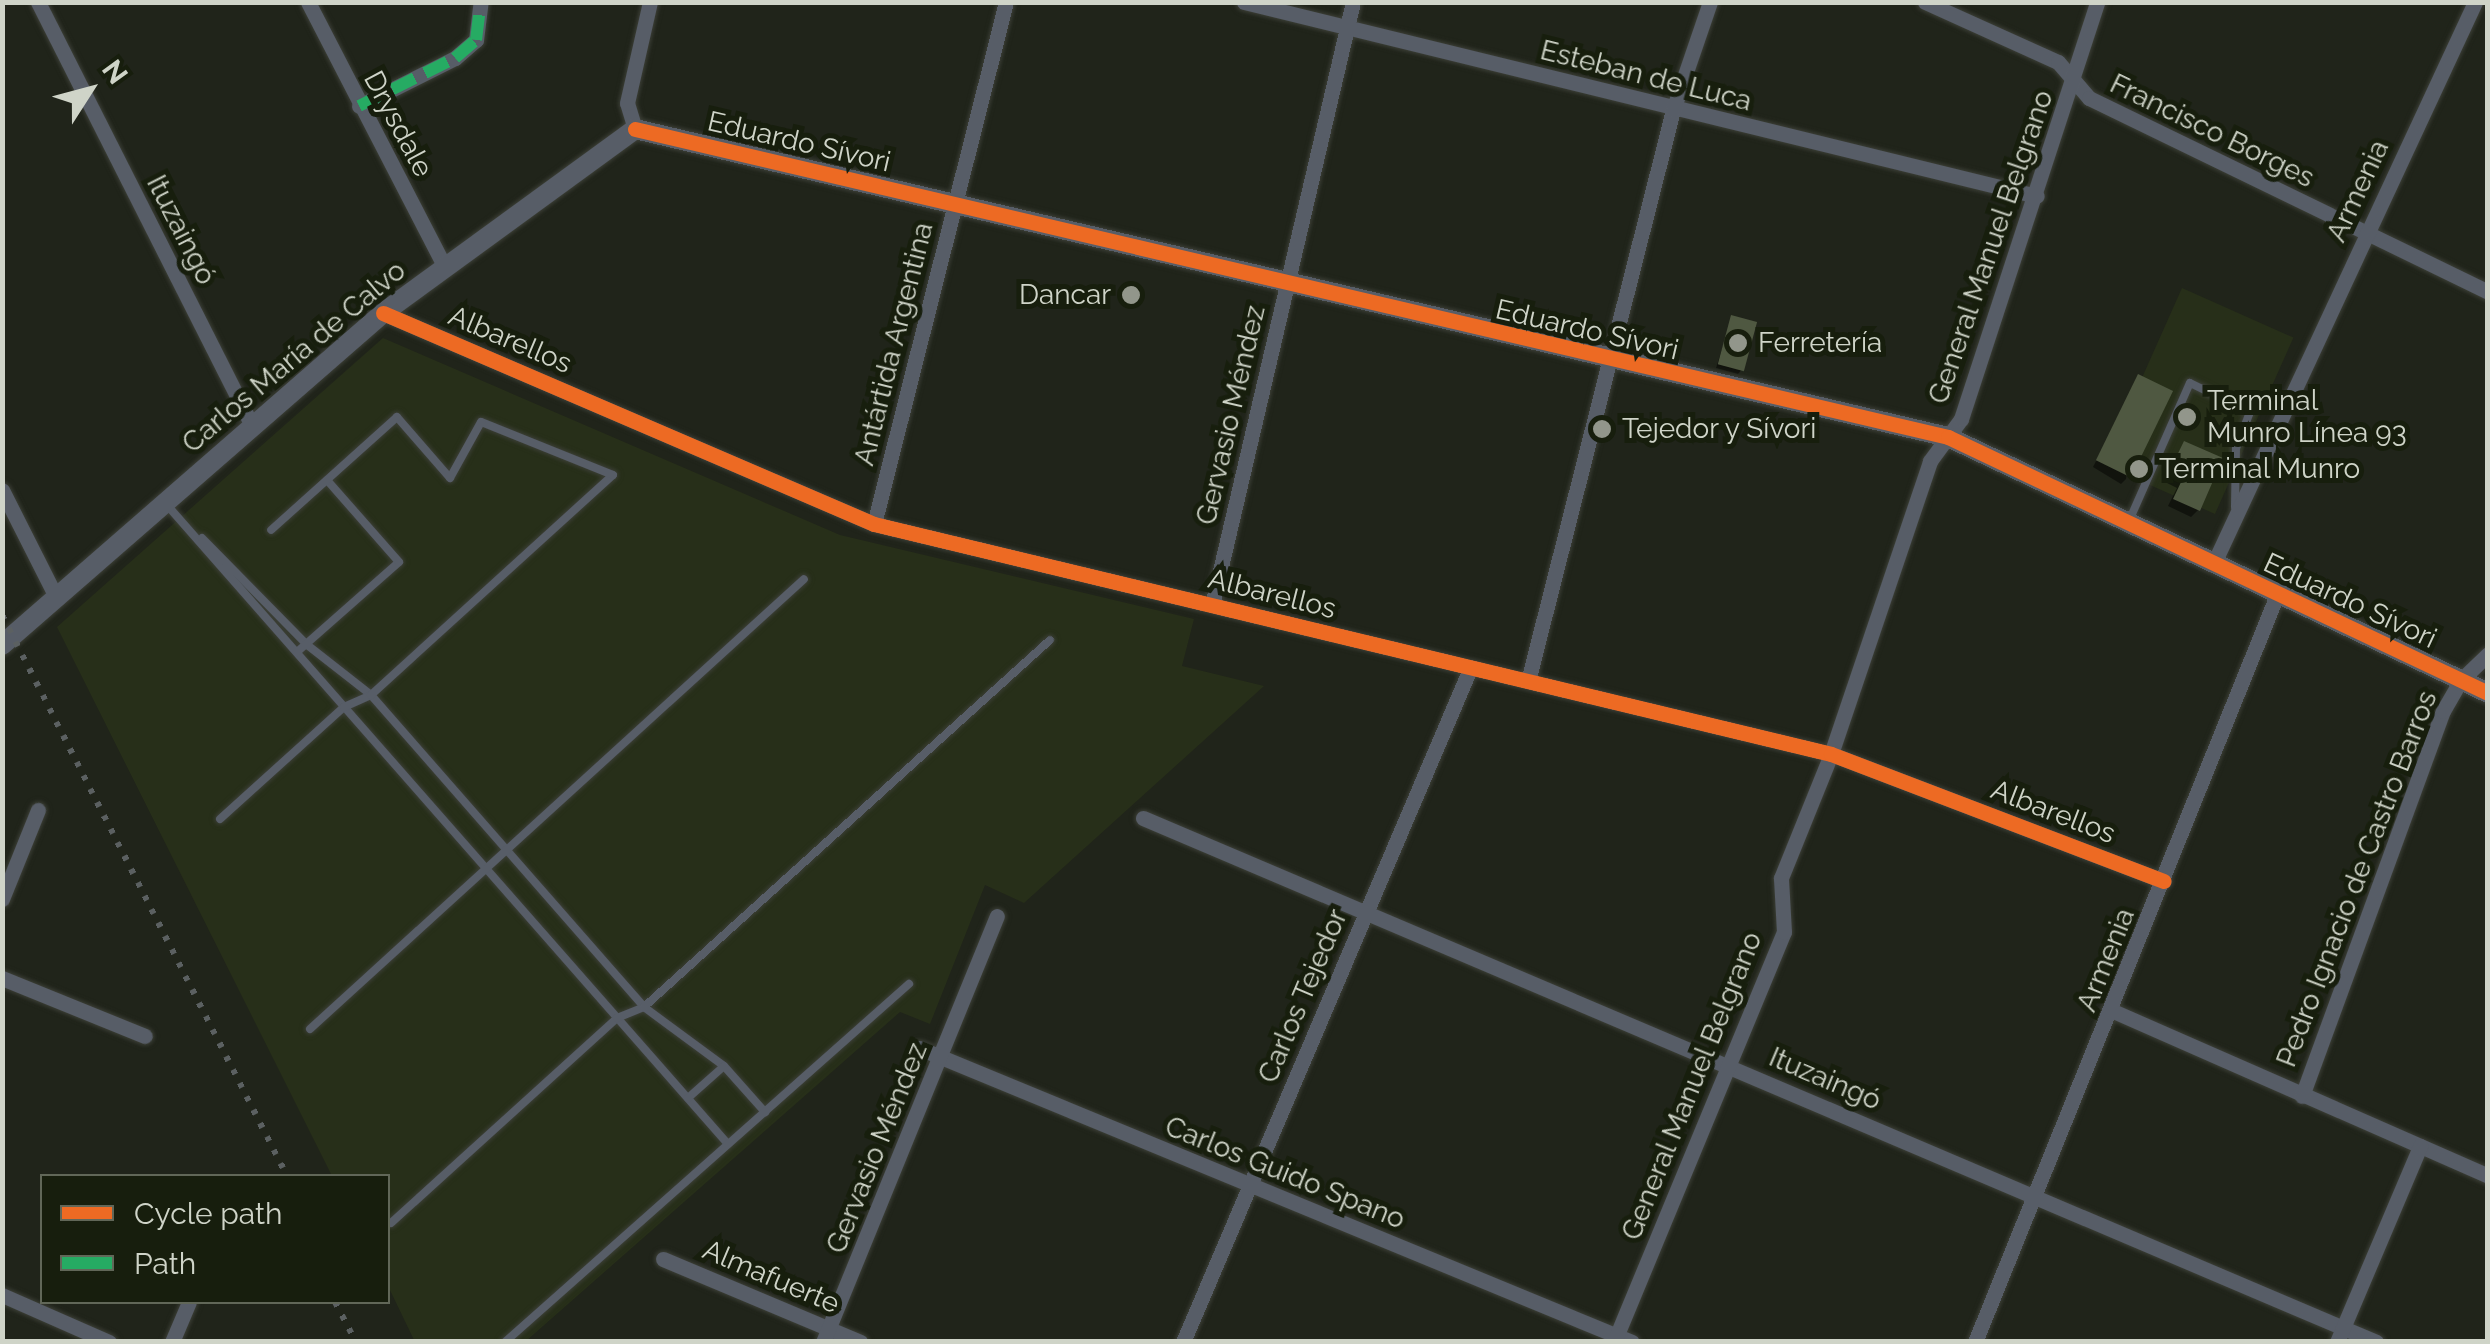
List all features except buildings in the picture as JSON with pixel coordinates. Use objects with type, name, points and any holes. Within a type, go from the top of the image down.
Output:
[{"type":"street","name":"Ituzaingó","points":[[38,2],[252,426]]},
{"type":"street","name":"Drysdale","points":[[308,2],[446,267]]},
{"type":"street","points":[[359,106],[455,58],[476,40],[481,2]]},
{"type":"street","points":[[635,128],[627,103],[650,2]]},
{"type":"street","name":"Antártida Argentina","points":[[874,524],[1006,2]]},
{"type":"street","name":"Esteban de Luca","points":[[1244,2],[2037,196]]},
{"type":"street","name":"Gervasio Méndez","points":[[1212,605],[1353,2]]},
{"type":"street","points":[[1528,681],[1673,110],[1710,2]]},
{"type":"street","name":"Francisco Borges","points":[[1924,2],[2058,62],[2088,98],[2488,292]]},
{"type":"street","name":"General Manuel Belgrano","points":[[1621,1339],[1784,932],[1780,878],[1830,754],[1930,462],[1961,420],[2097,2]]},
{"type":"street","name":"Armenia","points":[[2213,564],[2236,522],[2364,234],[2475,2]]},
{"type":"street","name":"Carlos María de Calvo","points":[[2,645],[57,598],[173,511],[252,426],[383,313],[635,128]]},
{"type":"street","name":"Eduardo Sívori","points":[[635,128],[1287,286],[1948,437],[2488,692]]},
{"type":"street","name":"Albarellos","points":[[383,313],[874,524],[1469,671],[1528,681],[1830,754],[2164,881]]},
{"type":"street","points":[[2,490],[57,598]]},
{"type":"street","name":"Armenia","points":[[1976,1342],[2113,1011],[2277,595]]},
{"type":"street","name":"Pedro Ignacio de Castro Barros","points":[[2302,1096],[2443,711],[2461,680],[2488,654]]},
{"type":"street","name":"Carlos Tejedor","points":[[1183,1342],[1469,671]]},
{"type":"street","points":[[2,899],[38,810]]},
{"type":"street","name":"Ituzaingó","points":[[1143,818],[2038,1194],[2340,1334],[2376,1342]]},
{"type":"street","name":"Gervasio Méndez","points":[[826,1335],[997,916]]},
{"type":"street","points":[[2,978],[146,1036]]},
{"type":"street","points":[[2113,1011],[2488,1176]]},
{"type":"street","name":"Carlos Guido Spano","points":[[919,1048],[1621,1339]]},
{"type":"street","points":[[2340,1334],[2420,1146]]},
{"type":"street","name":"Almafuerte","points":[[663,1258],[826,1335],[860,1342]]},
{"type":"street","points":[[2,1295],[109,1342]]},
{"type":"street","points":[[172,1342],[188,1304]]},
{"type":"lane","points":[[2129,521],[2190,383],[2250,412],[2236,448],[2236,522]]},
{"type":"lane","points":[[220,819],[344,706],[371,695],[613,475],[481,422],[450,478],[396,417],[272,530]]},
{"type":"lane","points":[[296,652],[399,562],[327,480]]},
{"type":"lane","points":[[173,511],[250,580],[306,644],[371,695],[644,1007],[724,1066],[764,1112]]},
{"type":"lane","points":[[173,511],[728,1144]]},
{"type":"lane","points":[[310,1029],[804,578]]},
{"type":"lane","points":[[391,1223],[617,1018],[644,1007],[1050,640]]},
{"type":"lane","points":[[504,1342],[909,984]]},
{"type":"lane","points":[[688,1098],[724,1066]]},
{"type":"shaded area","name":"Terminal Munro Línea 93","points":[[2182,288],[2293,338],[2215,514],[2103,464]]},
{"type":"shaded area","points":[[383,338],[840,535],[1194,619],[1182,666],[1264,686],[1024,903],[985,885],[930,1024],[900,1012],[526,1341],[415,1342],[390,1290],[390,1174],[331,1174],[57,627]]},
{"type":"railway","points":[[2,615],[286,1174]]},
{"type":"railway","points":[[336,1304],[356,1342]]},
{"type":"marked path","points":[[359,106],[455,58],[476,40],[481,2]]},
{"type":"cycle path","points":[[635,129],[1948,437],[2488,693]]},
{"type":"cycle path","points":[[383,313],[874,524],[1831,754],[2164,881]]},
{"type":"place","name":"Dancar","points":[[1131,295]]},
{"type":"place","name":"Ferretería","points":[[1738,343]]},
{"type":"place","name":"Terminal Munro Línea 93","points":[[2187,417]]},
{"type":"place","name":"Tejedor y Sívori","points":[[1602,429]]},
{"type":"place","name":"Terminal Munro","points":[[2139,469]]}]
